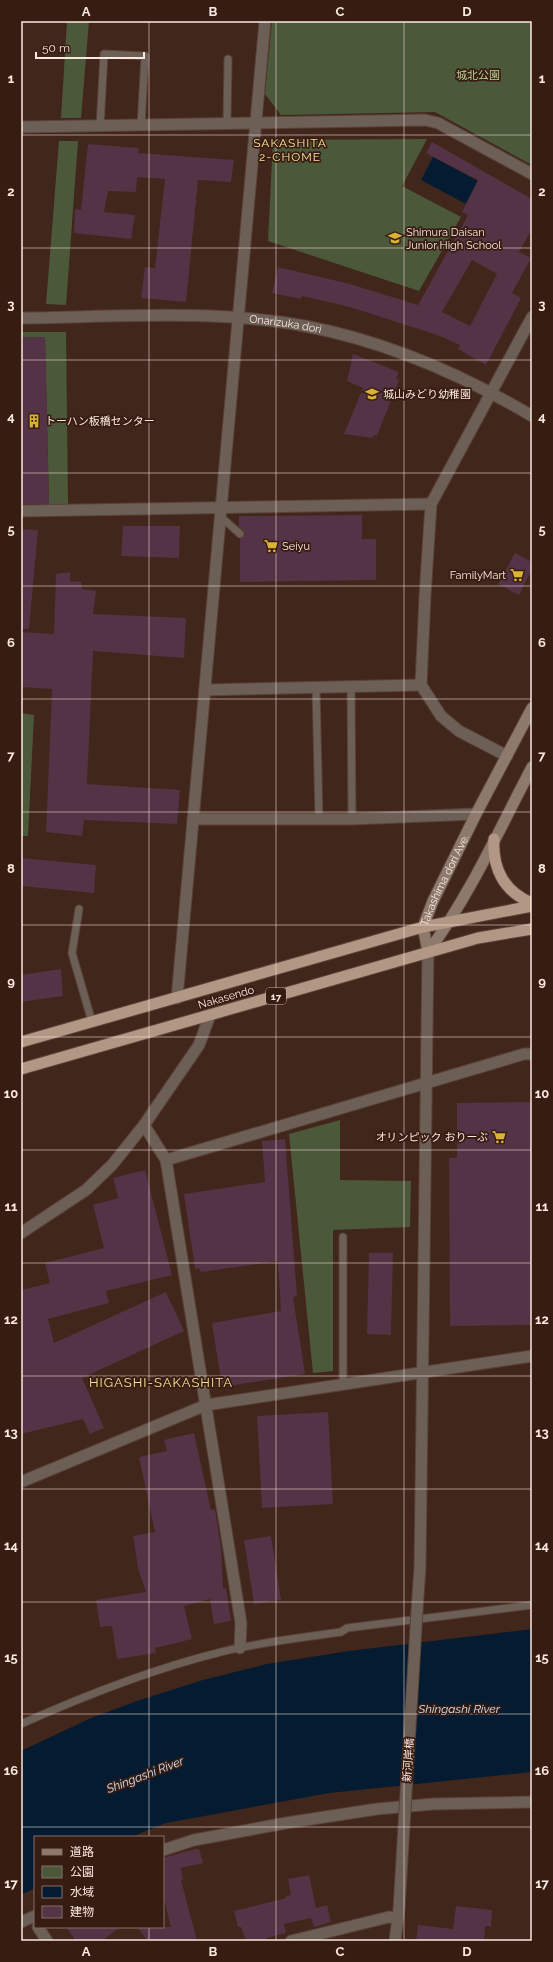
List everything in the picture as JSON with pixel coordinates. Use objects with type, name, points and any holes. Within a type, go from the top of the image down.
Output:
[{"type":"highway","points":[[494,839],[495,861],[504,882],[518,896],[532,905]]},
{"type":"highway","name":"Nakasendo","points":[[21,1042],[423,927],[532,905]]},
{"type":"highway","name":"Nakasendo","points":[[21,1069],[478,938],[532,928]]},
{"type":"main road","name":"Takashima dori Ave.","points":[[428,952],[423,927],[433,901],[476,814],[532,708]]},
{"type":"main road","name":"Takashima dori Ave.","points":[[428,952],[452,920],[532,769]]},
{"type":"street","points":[[177,998],[265,21]]},
{"type":"street","points":[[21,127],[432,121],[532,174]]},
{"type":"street","name":"Onarizuka dori","points":[[21,318],[170,316],[239,318],[304,326],[369,342],[431,366],[492,393],[532,416]]},
{"type":"street","points":[[507,756],[459,731],[441,716],[420,686],[431,504],[532,317]]},
{"type":"street","points":[[21,511],[221,512],[431,504]]},
{"type":"street","points":[[205,690],[351,686],[420,686]]},
{"type":"street","points":[[193,819],[352,819],[476,814]]},
{"type":"street","name":"新河岸橋","points":[[395,1941],[417,1611],[428,1082],[428,952]]},
{"type":"street","points":[[21,1233],[86,1190],[112,1165],[144,1125],[199,1045],[210,1015]]},
{"type":"street","points":[[166,1160],[524,1054],[532,1054]]},
{"type":"street","points":[[144,1125],[166,1160],[241,1623],[240,1648]]},
{"type":"street","points":[[21,1482],[206,1405],[532,1356]]},
{"type":"street","points":[[164,1850],[194,1840],[286,1823],[378,1809],[433,1804],[532,1802]]},
{"type":"street","points":[[291,1941],[389,1917],[398,1913]]},
{"type":"street","points":[[21,1922],[34,1917]]},
{"type":"street","points":[[39,1928],[47,1941]]},
{"type":"lane","points":[[100,126],[104,54],[145,56],[142,126]]},
{"type":"lane","points":[[227,124],[228,59]]},
{"type":"lane","points":[[221,512],[240,534]]},
{"type":"lane","points":[[351,686],[352,819]]},
{"type":"lane","points":[[316,687],[319,819]]},
{"type":"lane","points":[[79,909],[72,953],[92,1022]]},
{"type":"lane","points":[[343,1237],[343,1385]]},
{"type":"lane","points":[[21,1724],[133,1678],[170,1666],[240,1648],[341,1632],[347,1628],[385,1622],[437,1618],[532,1605]]},
{"type":"green space","points":[[67,21],[89,21],[81,118],[61,118]]},
{"type":"green space","name":"城北公園","points":[[272,21],[532,21],[532,165],[435,112],[281,115],[265,94]]},
{"type":"green space","points":[[427,139],[402,186],[461,217],[419,291],[268,241],[273,140]]},
{"type":"green space","points":[[59,141],[78,141],[66,305],[46,304]]},
{"type":"green space","points":[[21,332],[66,332],[68,504],[49,504],[45,338],[21,337]]},
{"type":"green space","points":[[21,713],[34,715],[28,836],[21,836]]},
{"type":"green space","points":[[340,1120],[340,1180],[411,1181],[410,1227],[333,1230],[333,1371],[313,1373],[289,1134]]},
{"type":"water","points":[[433,157],[478,181],[466,204],[421,180]]},
{"type":"water","name":"Shingashi River","points":[[532,1629],[532,1772],[329,1793],[166,1823],[134,1836],[34,1836],[34,1888],[21,1895],[21,1751],[91,1718],[140,1700],[203,1680],[267,1664],[349,1651]]},
{"type":"building","points":[[432,142],[532,199],[532,229],[519,252],[531,258],[512,293],[521,298],[486,365],[458,349],[460,345],[440,336],[350,307],[302,296],[301,299],[272,293],[278,267],[350,284],[418,305],[468,215],[462,212],[478,180],[426,153]],"holes":[[[472,260],[497,274],[470,326],[442,312]]]},
{"type":"building","points":[[88,144],[139,148],[138,153],[234,160],[231,182],[198,180],[186,302],[141,298],[145,267],[155,268],[165,179],[137,177],[136,192],[108,191],[104,212],[135,215],[131,239],[74,233],[75,209],[81,210]]},
{"type":"building","name":"トーハン板橋センター","points":[[21,337],[45,337],[49,504],[21,504]]},
{"type":"building","points":[[353,354],[399,372],[396,378],[399,380],[377,436],[374,435],[373,438],[344,434],[363,388],[347,381]]},
{"type":"building","points":[[362,515],[362,539],[376,539],[376,580],[240,582],[240,539],[245,535],[239,527],[239,516]]},
{"type":"building","points":[[123,526],[180,526],[179,558],[121,556]]},
{"type":"building","points":[[21,529],[38,530],[29,629],[21,629]]},
{"type":"building","points":[[515,553],[532,562],[532,569],[519,595],[498,584]]},
{"type":"building","points":[[70,572],[70,581],[81,582],[82,589],[96,591],[93,614],[186,618],[184,658],[93,651],[87,784],[180,790],[177,824],[84,820],[82,836],[46,832],[52,689],[21,687],[21,632],[54,634],[56,574]]},
{"type":"building","points":[[21,858],[96,865],[94,893],[21,886]]},
{"type":"building","points":[[61,969],[63,996],[21,1002],[21,975]]},
{"type":"building","points":[[532,1102],[532,1325],[450,1326],[449,1158],[457,1158],[457,1103]]},
{"type":"building","points":[[285,1139],[297,1296],[293,1297],[305,1374],[222,1387],[212,1323],[281,1311],[278,1261],[201,1272],[199,1268],[195,1269],[184,1194],[265,1182],[262,1141]]},
{"type":"building","points":[[145,1170],[172,1275],[106,1291],[109,1303],[48,1319],[54,1343],[166,1292],[184,1331],[82,1378],[104,1428],[90,1434],[83,1419],[21,1434],[21,1290],[50,1283],[45,1263],[104,1248],[93,1205],[118,1198],[113,1178]]},
{"type":"building","points":[[369,1253],[393,1253],[391,1335],[367,1334]]},
{"type":"building","points":[[328,1412],[333,1504],[262,1508],[257,1416]]},
{"type":"building","points":[[194,1433],[211,1510],[215,1509],[221,1549],[223,1589],[226,1588],[231,1621],[214,1624],[210,1599],[184,1606],[192,1639],[155,1648],[156,1653],[117,1659],[112,1626],[100,1627],[96,1600],[146,1592],[138,1568],[133,1536],[155,1532],[139,1457],[167,1451],[164,1440]]},
{"type":"building","points":[[271,1536],[281,1600],[254,1604],[244,1540]]},
{"type":"building","points":[[199,1849],[203,1863],[181,1868],[183,1880],[181,1880],[197,1941],[148,1941],[138,1928],[171,1927],[164,1899],[164,1858]]},
{"type":"building","points":[[309,1875],[316,1908],[327,1905],[331,1922],[314,1927],[311,1918],[284,1924],[286,1933],[266,1938],[266,1941],[246,1941],[241,1927],[238,1927],[234,1911],[286,1898],[286,1896],[291,1895],[288,1879]]},
{"type":"building","points":[[456,1906],[492,1910],[491,1926],[485,1926],[484,1941],[416,1941],[418,1925],[453,1929]]},
{"type":"building","points":[[67,1928],[119,1928],[102,1941],[76,1941]]},
{"type":"place","name":"Shimura Daisan Junior High School","points":[[395,238]]},
{"type":"place","name":"城山みどり幼稚園","points":[[372,394]]},
{"type":"place","name":"トーハン板橋センター","points":[[34,421]]},
{"type":"place","name":"Seiyu","points":[[271,546]]},
{"type":"place","name":"FamilyMart","points":[[517,575]]},
{"type":"place","name":"オリンピック おりーぶ","points":[[499,1137]]},
{"type":"district","name":"SAKASHITA 2-CHOME","points":[[290,150]]},
{"type":"district","name":"HIGASHI-SAKASHITA","points":[[161,1382]]}]
